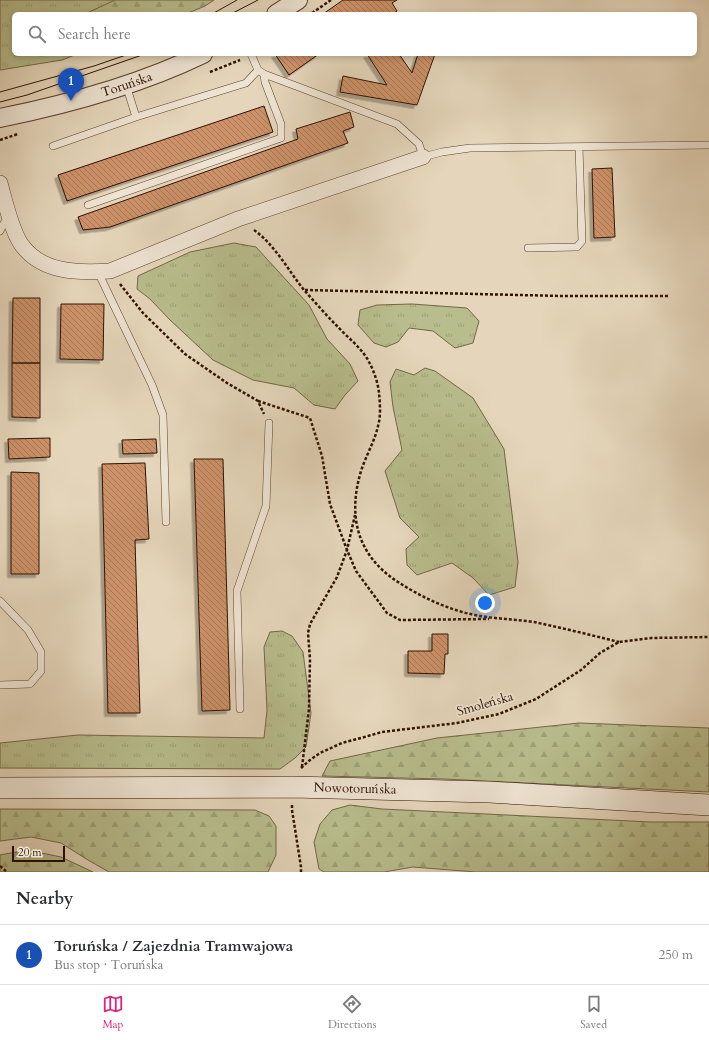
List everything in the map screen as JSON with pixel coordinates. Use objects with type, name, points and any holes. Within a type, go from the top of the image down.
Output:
[{"type":"main road","name":"Nowotoruńska","points":[[0,788],[293,787],[489,792],[709,805]]},
{"type":"street","points":[[279,12],[298,0]]},
{"type":"street","name":"Toruńska","points":[[0,118],[71,102],[126,85],[158,74],[198,56]]},
{"type":"street","points":[[0,183],[5,218],[21,244],[35,260],[57,269],[81,273],[104,271],[238,219],[424,157]]},
{"type":"lane","points":[[88,205],[281,138],[281,124],[261,72],[252,56]]},
{"type":"lane","points":[[53,146],[136,117],[246,83],[261,72]]},
{"type":"lane","points":[[261,72],[397,124],[419,144],[424,157],[470,148],[709,145]]},
{"type":"lane","points":[[126,85],[136,117]]},
{"type":"lane","points":[[528,248],[577,247],[582,241],[579,147]]},
{"type":"lane","points":[[0,231],[5,218]]},
{"type":"lane","points":[[104,271],[163,415],[166,522]]},
{"type":"lane","points":[[240,709],[237,591],[266,506],[269,423]]},
{"type":"lane","points":[[0,684],[30,684],[41,671],[41,652],[28,630],[1,605]]},
{"type":"path","points":[[313,12],[331,0]]},
{"type":"path","points":[[238,219],[261,235],[281,258],[304,290],[369,361],[375,376],[379,393],[378,425],[356,489],[356,524],[359,537],[367,552],[384,571],[398,582],[454,610],[496,619]]},
{"type":"path","points":[[104,271],[185,354],[227,383],[258,401],[310,418],[322,456],[330,504],[347,550],[356,571],[387,613],[400,620],[496,619],[532,622],[619,642]]},
{"type":"path","points":[[304,290],[562,296],[668,296]]},
{"type":"path","points":[[258,401],[269,423]]},
{"type":"path","points":[[302,767],[309,709],[310,659],[308,633],[310,624],[337,577],[347,550],[356,511]]},
{"type":"path","name":"Smoleńska","points":[[300,872],[301,867],[292,810],[293,787],[296,777],[302,767],[320,753],[342,744],[382,732],[457,723],[499,714],[536,699],[581,670],[600,653],[619,642],[651,638],[709,637]]},
{"type":"path","points":[[0,866],[7,872]]},
{"type":"green space","points":[[0,0],[202,0],[175,12],[12,12],[12,56],[72,56],[62,60],[0,70]]},
{"type":"green space","points":[[115,0],[214,0],[205,6],[191,12],[89,12]]},
{"type":"green space","points":[[234,243],[256,247],[309,305],[327,339],[350,364],[358,381],[335,409],[314,405],[294,388],[253,380],[213,360],[150,299],[137,289],[138,276],[190,252]]},
{"type":"green space","points":[[412,304],[467,308],[479,321],[473,343],[455,348],[433,331],[409,328],[398,342],[386,347],[374,343],[358,325],[360,310],[377,305]]},
{"type":"green space","points":[[425,368],[435,371],[473,398],[504,449],[518,562],[515,587],[489,595],[473,578],[452,563],[417,575],[407,565],[406,549],[419,537],[400,518],[385,471],[402,450],[393,407],[390,382],[396,369],[414,375]]},
{"type":"green space","points":[[282,631],[292,636],[303,652],[311,713],[306,747],[295,758],[280,769],[0,768],[0,743],[78,735],[264,738],[267,710],[264,647],[270,632]]},
{"type":"green space","points":[[579,723],[709,728],[709,792],[444,779],[322,776],[330,761],[437,738]]},
{"type":"green space","points":[[350,805],[382,809],[651,822],[709,822],[709,872],[476,872],[413,867],[384,872],[324,872],[319,869],[314,842],[320,824],[332,810]]},
{"type":"green space","points":[[0,809],[255,810],[269,816],[276,826],[276,855],[268,872],[109,872],[61,843],[31,837],[0,841]]},
{"type":"green space","points":[[27,850],[61,857],[93,872],[0,872],[0,855]]},
{"type":"building","points":[[343,0],[397,0],[392,3],[397,11],[396,12],[326,12]]},
{"type":"building","points":[[276,56],[316,56],[289,75]]},
{"type":"building","points":[[368,56],[400,56],[412,73],[417,56],[434,56],[417,105],[340,92],[343,76],[387,85]]},
{"type":"building","points":[[264,106],[273,132],[67,201],[58,175]]},
{"type":"building","points":[[350,112],[354,127],[343,131],[348,143],[110,227],[83,230],[78,217],[298,139],[296,129]]},
{"type":"building","points":[[612,168],[615,237],[594,238],[592,169]]},
{"type":"building","points":[[13,298],[40,298],[40,363],[12,363]]},
{"type":"building","points":[[61,304],[104,304],[103,360],[60,359]]},
{"type":"building","points":[[12,363],[40,363],[40,418],[12,417]]},
{"type":"building","points":[[50,438],[50,457],[9,459],[8,439]]},
{"type":"building","points":[[156,439],[157,453],[123,454],[122,440]]},
{"type":"building","points":[[194,459],[223,459],[230,710],[202,711]]},
{"type":"building","points":[[145,463],[149,539],[135,540],[140,713],[108,713],[102,464]]},
{"type":"building","points":[[11,472],[39,473],[39,574],[11,574]]},
{"type":"building","points":[[432,634],[448,634],[448,654],[445,654],[444,674],[408,673],[408,651],[432,651]]},
{"type":"tram line","points":[[216,12],[237,0]]},
{"type":"tram line","points":[[235,12],[258,0]]},
{"type":"tram line","points":[[0,92],[94,66],[123,56]]},
{"type":"tram line","points":[[0,102],[27,95],[139,56]]},
{"type":"place","name":"Toruńska / Zajezdnia Tramwajowa","points":[[71,101]]}]
